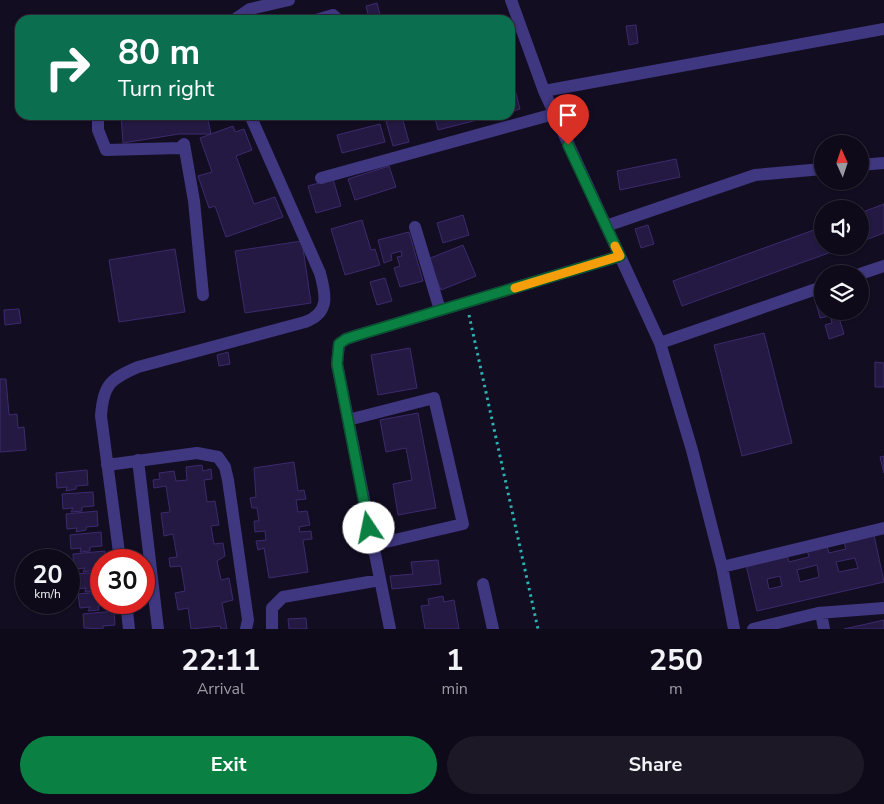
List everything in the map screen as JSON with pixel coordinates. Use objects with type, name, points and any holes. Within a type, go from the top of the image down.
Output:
[{"type":"street","points":[[241,15],[250,9],[289,0]]},
{"type":"street","points":[[511,0],[513,15]]},
{"type":"street","points":[[515,26],[660,343],[692,450],[722,567],[734,629]]},
{"type":"street","points":[[544,91],[884,29]]},
{"type":"street","points":[[321,178],[554,114]]},
{"type":"street","points":[[98,120],[98,130],[106,150],[180,148],[184,144],[194,201],[203,295]]},
{"type":"street","points":[[118,549],[101,416],[102,396],[108,384],[123,373],[138,366],[305,322],[316,318],[323,310],[323,285],[320,273],[252,120]]},
{"type":"street","points":[[869,164],[884,163]]},
{"type":"street","points":[[606,226],[755,175],[814,170]]},
{"type":"street","points":[[415,227],[440,310]]},
{"type":"street","points":[[390,629],[337,364],[339,344],[352,337],[620,256]]},
{"type":"street","points":[[869,271],[884,266]]},
{"type":"street","points":[[660,343],[814,290]]},
{"type":"street","points":[[348,420],[434,398],[463,524],[373,545]]},
{"type":"street","points":[[107,465],[197,453],[218,457],[225,467],[247,613],[246,629]]},
{"type":"street","points":[[138,460],[158,629]]},
{"type":"street","points":[[722,567],[884,528]]},
{"type":"street","points":[[272,629],[272,608],[283,597],[380,580]]},
{"type":"street","points":[[483,584],[494,629]]},
{"type":"street","points":[[753,629],[821,613],[884,608]]},
{"type":"street","points":[[821,613],[824,629]]},
{"type":"street","points":[[127,614],[129,629]]},
{"type":"path","points":[[466,302],[538,629]]},
{"type":"building","points":[[377,3],[380,15],[368,15],[366,6]]},
{"type":"building","points":[[636,25],[638,43],[629,45],[626,26]]},
{"type":"building","points":[[515,90],[520,109],[515,110]]},
{"type":"building","points":[[121,120],[208,120],[211,134],[179,134],[123,143]]},
{"type":"building","points":[[403,120],[409,142],[393,146],[386,121]]},
{"type":"building","points":[[435,120],[477,120],[438,130]]},
{"type":"building","points":[[380,124],[385,142],[342,153],[337,135]]},
{"type":"building","points":[[233,126],[235,132],[244,129],[252,150],[236,156],[254,204],[275,197],[283,217],[226,237],[215,206],[209,208],[198,176],[212,172],[200,138]]},
{"type":"building","points":[[676,159],[680,177],[620,190],[617,171]]},
{"type":"building","points":[[389,166],[396,187],[355,200],[348,179]]},
{"type":"building","points":[[333,179],[341,206],[316,213],[308,186]]},
{"type":"building","points":[[884,204],[884,233],[869,239],[869,210]]},
{"type":"building","points":[[463,215],[469,235],[443,243],[437,223]]},
{"type":"building","points":[[362,220],[371,250],[375,249],[380,265],[345,275],[331,229]]},
{"type":"building","points":[[648,225],[654,244],[641,248],[635,229]]},
{"type":"building","points":[[814,230],[814,255],[823,255],[682,306],[673,281]]},
{"type":"building","points":[[409,232],[423,281],[400,287],[394,268],[400,266],[397,257],[402,256],[401,251],[391,254],[392,260],[384,263],[378,240]]},
{"type":"building","points":[[302,241],[311,303],[245,313],[235,251]]},
{"type":"building","points":[[463,245],[476,276],[441,290],[428,259]]},
{"type":"building","points":[[175,249],[185,312],[119,322],[109,260]]},
{"type":"building","points":[[385,278],[392,301],[377,305],[370,282]]},
{"type":"building","points":[[19,309],[21,323],[5,325],[4,310]]},
{"type":"building","points":[[831,320],[840,320],[844,334],[829,339],[825,325],[832,323]]},
{"type":"building","points":[[764,333],[792,443],[742,456],[714,345]]},
{"type":"building","points":[[410,348],[417,388],[378,395],[371,355]]},
{"type":"building","points":[[228,352],[230,364],[219,366],[217,355]]},
{"type":"building","points":[[875,362],[884,363],[884,387],[875,387]]},
{"type":"building","points":[[0,379],[6,379],[9,415],[17,414],[18,428],[24,427],[26,450],[0,452]]},
{"type":"building","points":[[418,413],[436,508],[398,515],[393,484],[412,480],[406,448],[386,452],[380,420]]},
{"type":"building","points":[[884,456],[884,473],[880,457]]},
{"type":"building","points":[[294,462],[298,491],[304,490],[306,499],[296,500],[298,512],[307,511],[310,525],[299,527],[300,532],[311,531],[312,539],[303,540],[308,572],[269,578],[264,548],[258,550],[256,541],[266,540],[265,531],[255,532],[254,521],[259,521],[257,508],[252,508],[250,498],[256,497],[254,468]]},
{"type":"building","points":[[202,465],[203,471],[211,469],[212,479],[204,480],[207,502],[215,501],[219,525],[211,526],[214,544],[223,543],[225,556],[217,561],[221,580],[229,578],[233,600],[222,603],[227,629],[221,629],[220,626],[191,629],[188,608],[178,610],[175,593],[185,591],[181,566],[170,567],[169,558],[177,557],[173,534],[164,536],[161,513],[170,512],[166,486],[154,488],[153,480],[160,479],[159,473],[174,471],[176,481],[187,480],[186,467]]},
{"type":"building","points":[[87,470],[88,485],[76,486],[76,489],[66,491],[67,487],[57,488],[56,473]]},
{"type":"building","points":[[93,492],[94,506],[82,507],[82,511],[71,512],[73,508],[63,509],[62,494]]},
{"type":"building","points":[[97,511],[98,526],[86,527],[86,530],[76,532],[77,528],[67,529],[66,514]]},
{"type":"building","points":[[101,532],[102,546],[90,547],[90,551],[80,552],[81,548],[71,549],[70,535]]},
{"type":"building","points":[[874,535],[884,582],[757,611],[746,565],[787,555],[789,562],[809,557],[807,550],[827,546],[829,553],[846,549],[844,542]],"holes":[[[855,558],[858,568],[839,572],[836,562]],[[817,565],[819,577],[800,582],[797,570]],[[780,576],[782,586],[769,589],[767,579]]]},
{"type":"building","points":[[90,552],[90,571],[83,572],[85,568],[80,568],[80,553]]},
{"type":"building","points":[[438,560],[441,584],[392,589],[390,576],[413,574],[411,562]]},
{"type":"building","points":[[90,573],[90,592],[85,592],[86,588],[80,589],[80,574]]},
{"type":"building","points":[[90,593],[90,607],[80,608],[80,594]]},
{"type":"building","points":[[443,596],[444,602],[454,600],[459,629],[425,629],[421,606],[429,605],[428,599]]},
{"type":"building","points":[[83,614],[114,614],[115,625],[103,626],[103,629],[84,628]]},
{"type":"building","points":[[306,618],[307,629],[289,629],[288,619]]},
{"type":"building","points":[[884,620],[884,629],[844,629]]},
{"type":"slow traffic","points":[[515,288],[620,256],[615,246]]},
{"type":"route","points":[[369,528],[337,364],[336,354],[339,344],[346,339],[358,335],[620,256],[568,145]]}]
